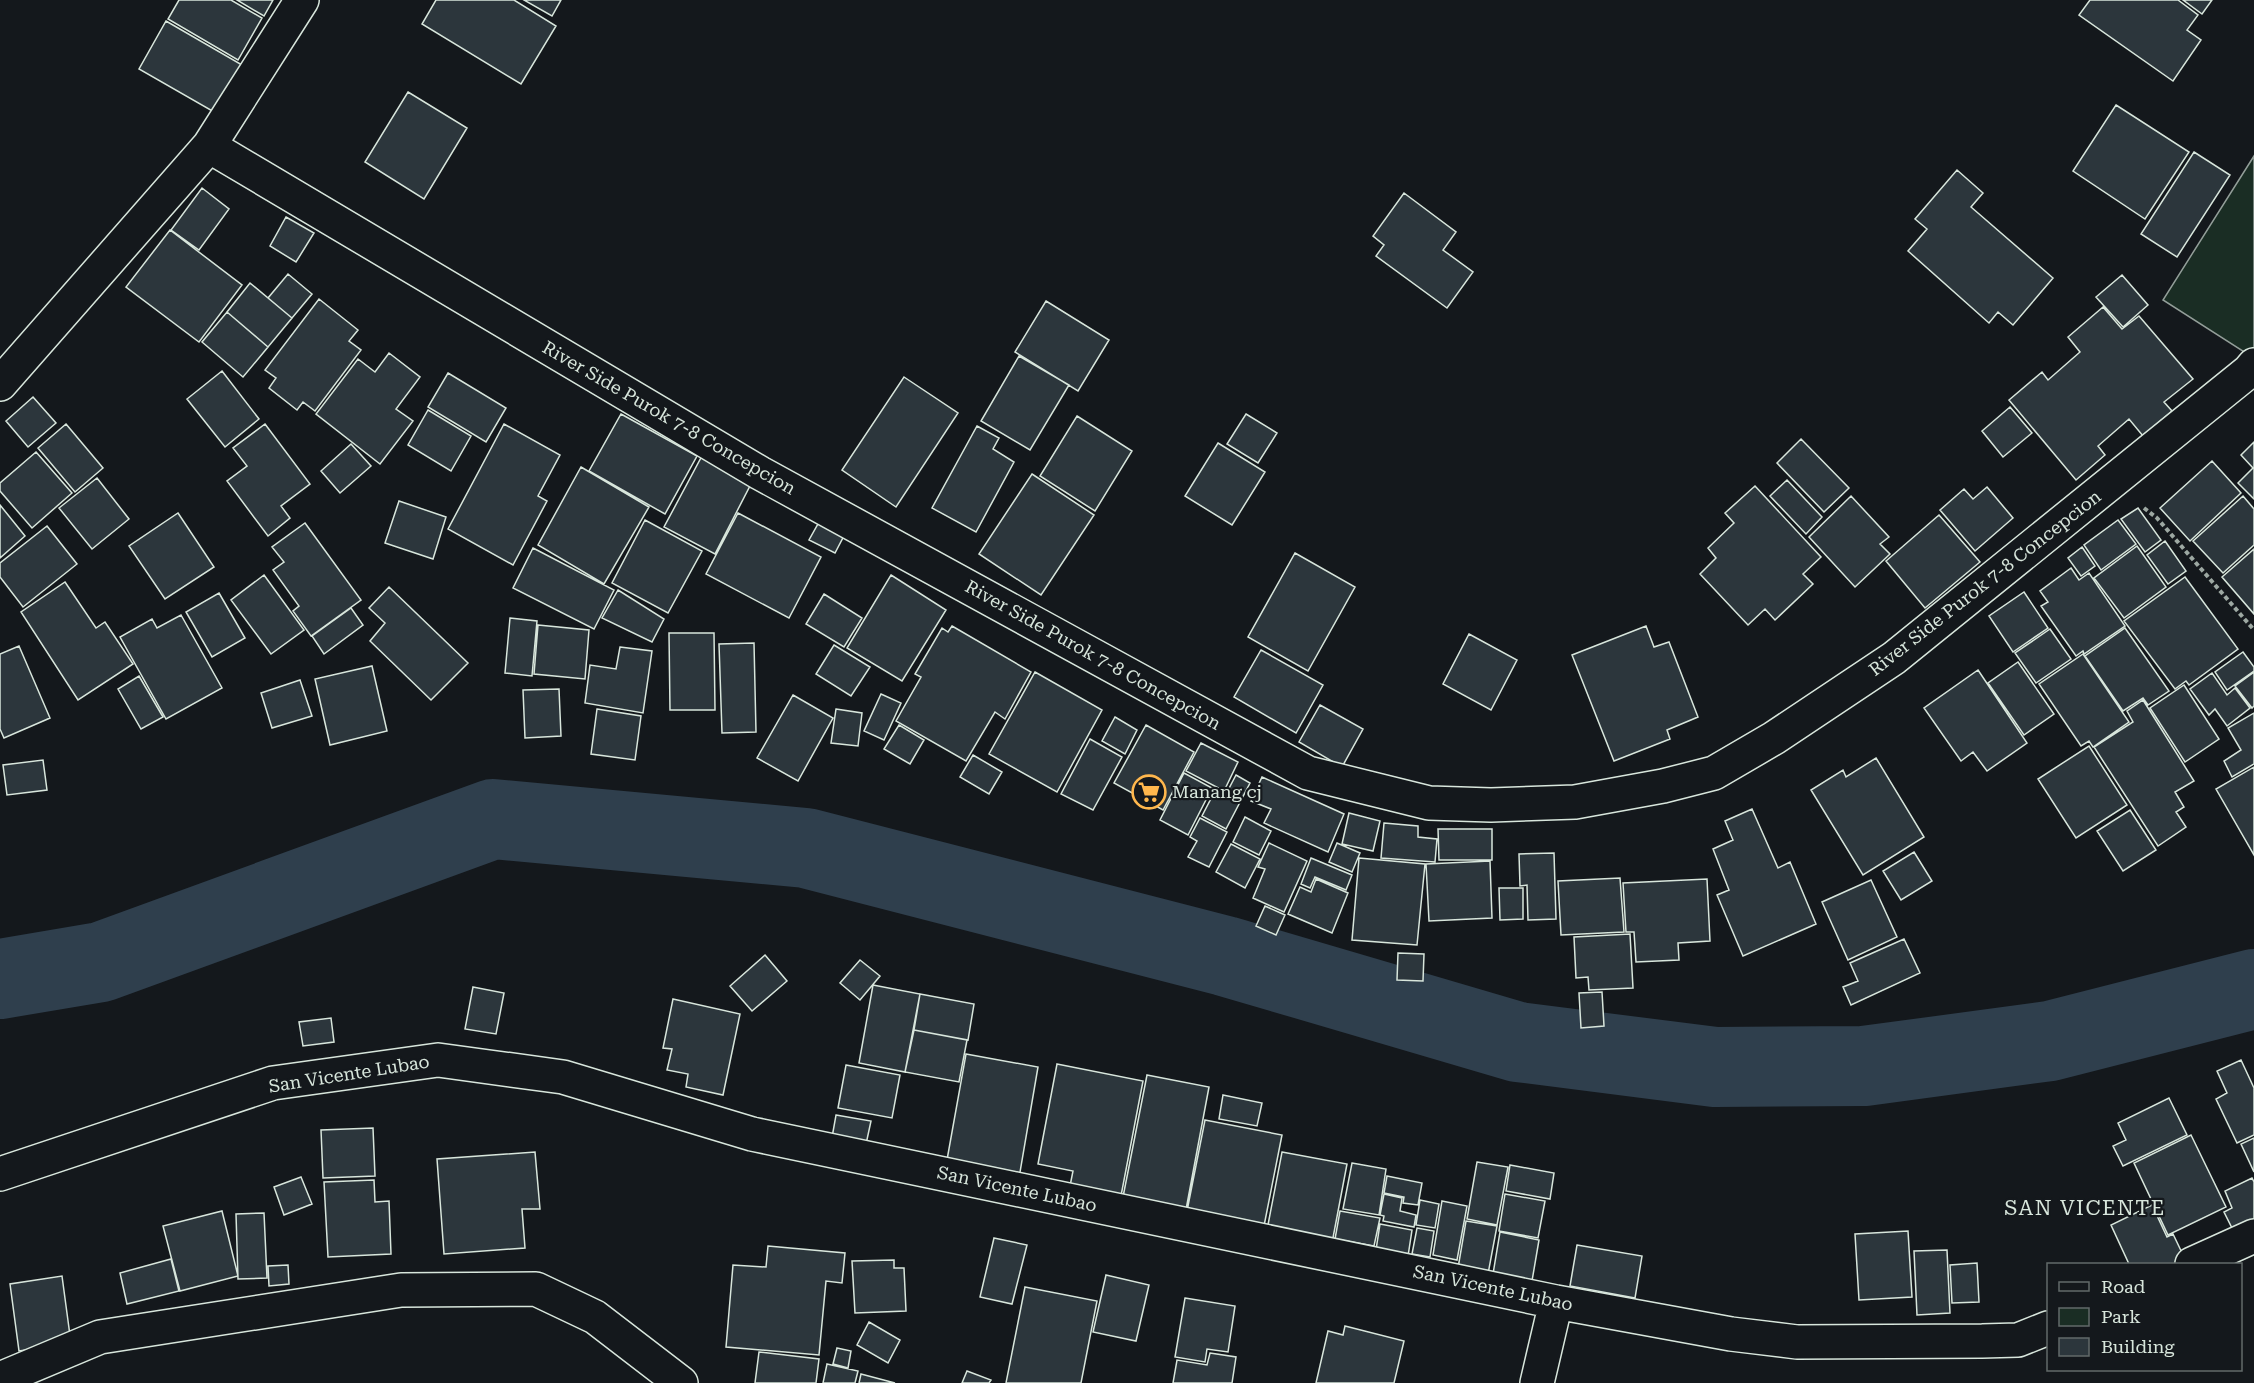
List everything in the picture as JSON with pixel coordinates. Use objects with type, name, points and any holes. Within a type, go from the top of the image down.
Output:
[{"type":"street","points":[[0,384],[209,146],[302,0]]},
{"type":"street","name":"River Side Purok 7-8 Concepcion","points":[[209,146],[760,473],[1298,768],[1368,790],[1429,803],[1575,802],[1663,786],[1714,773],[1774,738],[1894,658],[2254,365]]},
{"type":"street","name":"San Vicente Lubao","points":[[0,1174],[273,1083],[438,1060],[563,1077],[752,1134],[1570,1304],[1731,1334],[1797,1342],[1982,1341],[2018,1340],[2047,1329]]},
{"type":"street","points":[[2194,1263],[2254,1236]]},
{"type":"street","points":[[0,1379],[100,1336],[401,1290],[536,1289],[595,1317],[681,1383]]},
{"type":"street","points":[[1537,1383],[1570,1304]]},
{"type":"path","points":[[2113,482],[2157,518],[2254,630]]},
{"type":"green space","points":[[2254,156],[2254,353],[2252,357],[2163,300]]},
{"type":"building","points":[[179,0],[231,0],[262,18],[238,60],[168,19]]},
{"type":"building","points":[[237,0],[273,0],[264,16]]},
{"type":"building","points":[[436,0],[514,0],[556,26],[521,84],[422,24]]},
{"type":"building","points":[[524,0],[561,0],[552,16]]},
{"type":"building","points":[[2090,0],[2178,0],[2198,15],[2187,30],[2201,40],[2173,81],[2079,15]]},
{"type":"building","points":[[2183,0],[2212,0],[2202,14]]},
{"type":"building","points":[[166,21],[249,69],[221,116],[139,69]]},
{"type":"building","points":[[408,92],[467,128],[424,199],[365,162]]},
{"type":"building","points":[[2116,105],[2189,152],[2145,219],[2073,171]]},
{"type":"building","points":[[2194,152],[2230,175],[2177,257],[2141,234]]},
{"type":"building","points":[[1957,170],[1983,193],[1971,207],[2053,278],[2013,325],[1998,312],[1989,323],[1908,251],[1927,229],[1915,219]]},
{"type":"building","points":[[202,188],[229,209],[199,250],[171,230]]},
{"type":"building","points":[[1404,193],[1456,232],[1443,250],[1473,272],[1447,308],[1376,256],[1384,245],[1373,236]]},
{"type":"building","points":[[286,217],[314,233],[296,262],[270,246]]},
{"type":"building","points":[[170,230],[242,285],[199,342],[126,287]]},
{"type":"building","points":[[288,274],[312,294],[292,318],[268,298]]},
{"type":"building","points":[[2122,275],[2148,305],[2123,327],[2096,297]]},
{"type":"building","points":[[250,283],[292,318],[268,347],[227,312]]},
{"type":"building","points":[[319,299],[358,330],[349,341],[361,350],[315,411],[303,402],[297,410],[269,388],[276,378],[265,370]]},
{"type":"building","points":[[1046,301],[1109,340],[1078,391],[1015,352]]},
{"type":"building","points":[[2103,307],[2122,329],[2139,316],[2193,379],[2164,402],[2172,411],[2143,436],[2129,419],[2098,446],[2105,455],[2076,480],[2009,400],[2042,372],[2048,380],[2080,352],[2068,337]]},
{"type":"building","points":[[227,312],[268,347],[243,377],[202,342]]},
{"type":"building","points":[[389,353],[420,377],[396,409],[413,421],[380,464],[316,414],[358,359],[375,372]]},
{"type":"building","points":[[1019,356],[1069,385],[1030,450],[981,421]]},
{"type":"building","points":[[222,371],[259,419],[225,447],[187,399]]},
{"type":"building","points":[[448,373],[506,408],[486,442],[428,407]]},
{"type":"building","points":[[904,377],[958,413],[896,507],[842,470]]},
{"type":"building","points":[[33,397],[56,423],[28,447],[6,421]]},
{"type":"building","points":[[2010,407],[2032,433],[2003,457],[1982,431]]},
{"type":"building","points":[[428,410],[471,436],[451,471],[408,445]]},
{"type":"building","points":[[621,414],[697,456],[665,514],[589,471]]},
{"type":"building","points":[[1246,414],[1277,433],[1258,463],[1227,444]]},
{"type":"building","points":[[1077,416],[1132,451],[1095,511],[1040,476]]},
{"type":"building","points":[[66,424],[103,468],[75,492],[38,448]]},
{"type":"building","points":[[265,424],[310,484],[281,506],[290,518],[268,536],[227,481],[247,466],[233,448]]},
{"type":"building","points":[[504,424],[560,455],[538,496],[547,501],[513,565],[448,529]]},
{"type":"building","points":[[977,426],[999,438],[993,449],[1014,462],[976,532],[932,508]]},
{"type":"building","points":[[1801,439],[1849,488],[1824,512],[1777,463]]},
{"type":"building","points":[[2254,442],[2254,499],[2238,483],[2253,468],[2241,455]]},
{"type":"building","points":[[1218,443],[1265,472],[1232,525],[1185,496]]},
{"type":"building","points":[[351,444],[371,466],[340,493],[321,471]]},
{"type":"building","points":[[36,452],[72,493],[32,528],[0,491],[0,483]]},
{"type":"building","points":[[703,454],[753,480],[715,554],[664,527]]},
{"type":"building","points":[[2212,461],[2241,493],[2190,541],[2160,508]]},
{"type":"building","points":[[581,467],[649,507],[604,584],[538,545]]},
{"type":"building","points":[[1032,474],[1094,515],[1041,595],[979,554]]},
{"type":"building","points":[[97,478],[129,519],[92,549],[59,508]]},
{"type":"building","points":[[1787,480],[1822,517],[1806,534],[1770,496]]},
{"type":"building","points":[[1755,486],[1821,557],[1803,574],[1813,584],[1775,620],[1765,609],[1748,625],[1700,574],[1716,558],[1708,548],[1734,523],[1725,513]]},
{"type":"building","points":[[1987,487],[2013,518],[1975,551],[1940,510],[1964,489],[1973,499]]},
{"type":"building","points":[[1851,496],[1889,537],[1880,544],[1890,554],[1855,587],[1809,537]]},
{"type":"building","points":[[2243,496],[2254,509],[2254,545],[2223,573],[2193,541]]},
{"type":"building","points":[[399,501],[446,517],[433,559],[385,543]]},
{"type":"building","points":[[0,505],[25,536],[0,558]]},
{"type":"building","points":[[2138,508],[2161,540],[2145,552],[2121,519]]},
{"type":"building","points":[[178,513],[214,567],[165,599],[129,546]]},
{"type":"building","points":[[738,513],[821,557],[789,618],[706,574]]},
{"type":"building","points":[[823,515],[848,528],[835,553],[809,540]]},
{"type":"building","points":[[1939,515],[1980,562],[1925,608],[1886,561]]},
{"type":"building","points":[[645,520],[702,551],[668,613],[612,583]]},
{"type":"building","points":[[2118,520],[2136,544],[2101,570],[2084,545]]},
{"type":"building","points":[[305,523],[361,600],[311,636],[293,611],[299,606],[273,570],[284,562],[272,547]]},
{"type":"building","points":[[47,526],[77,564],[23,607],[0,577],[0,563]]},
{"type":"building","points":[[2165,541],[2186,571],[2168,584],[2147,555]]},
{"type":"building","points":[[2137,546],[2166,587],[2124,618],[2094,578]]},
{"type":"building","points":[[2082,547],[2095,566],[2081,576],[2068,558]]},
{"type":"building","points":[[533,548],[614,590],[594,629],[513,588]]},
{"type":"building","points":[[2254,549],[2254,614],[2222,577]]},
{"type":"building","points":[[1295,553],[1355,587],[1308,671],[1248,637]]},
{"type":"building","points":[[2071,568],[2079,580],[2089,573],[2125,626],[2084,654],[2083,651],[2076,656],[2041,606],[2048,602],[2040,591]]},
{"type":"building","points":[[264,575],[304,630],[271,654],[231,600]]},
{"type":"building","points":[[891,575],[946,610],[902,681],[847,648]]},
{"type":"building","points":[[2185,577],[2238,649],[2189,685],[2186,681],[2175,689],[2124,621]]},
{"type":"building","points":[[65,582],[96,628],[105,622],[133,664],[78,700],[21,612]]},
{"type":"building","points":[[389,587],[468,663],[431,700],[370,641],[385,623],[369,608]]},
{"type":"building","points":[[618,590],[664,619],[652,642],[602,618]]},
{"type":"building","points":[[2024,592],[2048,628],[2013,652],[1989,616]]},
{"type":"building","points":[[219,593],[245,638],[212,657],[186,612]]},
{"type":"building","points":[[824,594],[862,618],[844,647],[806,624]]},
{"type":"building","points":[[351,608],[363,625],[324,654],[312,636]]},
{"type":"building","points":[[181,615],[222,688],[166,719],[120,637],[152,619],[157,628]]},
{"type":"building","points":[[510,618],[537,621],[532,676],[505,673]]},
{"type":"building","points":[[538,625],[589,630],[585,679],[534,674]]},
{"type":"building","points":[[952,626],[1031,672],[1005,719],[995,712],[966,761],[896,721],[921,677],[915,674],[942,628],[948,632]]},
{"type":"building","points":[[1646,626],[1654,647],[1669,642],[1698,717],[1667,730],[1670,739],[1614,761],[1572,655]]},
{"type":"building","points":[[2125,628],[2169,691],[2148,705],[2143,698],[2123,711],[2085,656]]},
{"type":"building","points":[[2050,629],[2071,659],[2036,683],[2015,653]]},
{"type":"building","points":[[669,633],[714,633],[715,710],[670,710]]},
{"type":"building","points":[[1469,634],[1517,660],[1491,710],[1443,684]]},
{"type":"building","points":[[754,643],[756,732],[722,733],[719,644]]},
{"type":"building","points":[[834,645],[870,667],[851,696],[816,674]]},
{"type":"building","points":[[19,646],[50,718],[4,738],[0,729],[0,654]]},
{"type":"building","points":[[620,647],[652,651],[643,713],[585,703],[590,665],[616,669]]},
{"type":"building","points":[[1261,650],[1323,685],[1296,733],[1234,697]]},
{"type":"building","points":[[2243,652],[2254,667],[2254,671],[2227,690],[2215,672]]},
{"type":"building","points":[[2083,654],[2129,722],[2093,747],[2089,741],[2081,746],[2039,684]]},
{"type":"building","points":[[2018,662],[2054,714],[2024,735],[1988,683]]},
{"type":"building","points":[[372,666],[387,731],[330,745],[315,679]]},
{"type":"building","points":[[1978,670],[2027,743],[1987,771],[1973,752],[1961,761],[1924,708]]},
{"type":"building","points":[[1035,672],[1102,710],[1057,792],[989,754]]},
{"type":"building","points":[[2254,672],[2254,706],[2252,708],[2235,686]]},
{"type":"building","points":[[2212,673],[2227,695],[2235,688],[2250,708],[2227,726],[2215,709],[2209,715],[2190,689]]},
{"type":"building","points":[[139,676],[163,717],[141,729],[118,689]]},
{"type":"building","points":[[300,680],[312,716],[272,728],[261,693]]},
{"type":"building","points":[[2184,685],[2219,739],[2185,762],[2150,708]]},
{"type":"building","points":[[559,689],[561,736],[525,738],[523,690]]},
{"type":"building","points":[[881,694],[901,703],[884,740],[864,731]]},
{"type":"building","points":[[793,695],[833,718],[798,781],[757,758]]},
{"type":"building","points":[[2143,700],[2194,781],[2175,792],[2184,807],[2176,812],[2186,827],[2158,846],[2094,747],[2133,722],[2127,711]]},
{"type":"building","points":[[1320,705],[1363,729],[1342,767],[1299,742]]},
{"type":"building","points":[[597,709],[641,716],[635,760],[591,754]]},
{"type":"building","points":[[836,709],[862,713],[858,746],[831,743]]},
{"type":"building","points":[[2254,713],[2254,764],[2232,777],[2224,761],[2241,750],[2228,728]]},
{"type":"building","points":[[1115,717],[1137,730],[1125,754],[1102,741]]},
{"type":"building","points":[[899,725],[924,740],[910,764],[884,749]]},
{"type":"building","points":[[1146,725],[1194,752],[1163,810],[1114,783]]},
{"type":"building","points":[[1090,739],[1122,757],[1093,810],[1061,794]]},
{"type":"building","points":[[1201,743],[1238,762],[1224,791],[1186,771]]},
{"type":"building","points":[[2089,746],[2127,805],[2076,838],[2038,779]]},
{"type":"building","points":[[973,755],[1002,772],[989,794],[960,777]]},
{"type":"building","points":[[1876,758],[1924,837],[1863,875],[1811,790],[1843,770],[1846,777]]},
{"type":"building","points":[[43,760],[47,790],[7,795],[3,765]]},
{"type":"building","points":[[2254,767],[2254,855],[2216,789]]},
{"type":"building","points":[[1184,773],[1212,788],[1188,835],[1160,820]]},
{"type":"building","points":[[1236,775],[1250,783],[1226,829],[1202,816],[1216,789],[1226,794]]},
{"type":"building","points":[[1262,777],[1344,814],[1328,852],[1264,823],[1271,809],[1251,801]]},
{"type":"building","points":[[1752,809],[1778,868],[1790,862],[1816,924],[1743,956],[1717,895],[1729,890],[1713,849],[1733,840],[1725,821]]},
{"type":"building","points":[[2130,810],[2156,850],[2123,871],[2097,831]]},
{"type":"building","points":[[1349,813],[1380,821],[1373,851],[1342,844]]},
{"type":"building","points":[[1245,817],[1271,831],[1259,855],[1233,842]]},
{"type":"building","points":[[1200,818],[1227,832],[1209,867],[1188,857],[1197,841],[1190,837]]},
{"type":"building","points":[[1384,823],[1418,826],[1418,837],[1437,839],[1435,862],[1381,858]]},
{"type":"building","points":[[1438,829],[1492,829],[1492,860],[1439,860]]},
{"type":"building","points":[[1269,843],[1307,861],[1284,912],[1253,898],[1265,869],[1258,867]]},
{"type":"building","points":[[1337,843],[1360,853],[1352,872],[1329,862]]},
{"type":"building","points":[[1231,844],[1260,859],[1245,888],[1216,872]]},
{"type":"building","points":[[1914,852],[1932,881],[1901,900],[1883,871]]},
{"type":"building","points":[[1554,853],[1556,919],[1528,920],[1527,885],[1520,886],[1519,854]]},
{"type":"building","points":[[1311,858],[1352,875],[1346,890],[1315,877],[1310,888],[1301,884]]},
{"type":"building","points":[[1359,858],[1425,864],[1417,945],[1352,940]]},
{"type":"building","points":[[1490,861],[1492,918],[1429,921],[1426,864]]},
{"type":"building","points":[[1620,878],[1624,932],[1561,935],[1558,881]]},
{"type":"building","points":[[1316,879],[1348,893],[1332,933],[1288,914],[1300,887],[1311,892]]},
{"type":"building","points":[[1707,879],[1710,941],[1678,943],[1679,960],[1636,962],[1634,932],[1626,932],[1623,883]]},
{"type":"building","points":[[1871,880],[1897,937],[1848,960],[1822,902]]},
{"type":"building","points":[[1499,888],[1523,888],[1523,919],[1500,920]]},
{"type":"building","points":[[1265,906],[1285,915],[1276,935],[1256,926]]},
{"type":"building","points":[[1630,934],[1633,988],[1589,990],[1588,977],[1576,978],[1574,937]]},
{"type":"building","points":[[1904,939],[1920,973],[1851,1005],[1843,987],[1858,981],[1850,963]]},
{"type":"building","points":[[1398,953],[1424,954],[1423,981],[1397,980]]},
{"type":"building","points":[[765,955],[787,981],[752,1011],[730,986]]},
{"type":"building","points":[[860,960],[880,976],[860,1000],[840,983]]},
{"type":"building","points":[[873,985],[920,994],[905,1072],[859,1063]]},
{"type":"building","points":[[473,987],[504,993],[496,1034],[465,1029]]},
{"type":"building","points":[[1602,992],[1604,1026],[1581,1028],[1579,993]]},
{"type":"building","points":[[920,994],[974,1004],[968,1040],[914,1030]]},
{"type":"building","points":[[673,999],[740,1014],[723,1095],[686,1087],[688,1074],[667,1070],[672,1049],[663,1048]]},
{"type":"building","points":[[331,1018],[334,1042],[303,1046],[299,1022]]},
{"type":"building","points":[[914,1030],[967,1040],[959,1082],[905,1072]]},
{"type":"building","points":[[966,1054],[1038,1067],[1018,1184],[945,1171]]},
{"type":"building","points":[[2241,1060],[2254,1088],[2254,1135],[2237,1143],[2216,1099],[2227,1093],[2217,1071]]},
{"type":"building","points":[[1057,1064],[1143,1081],[1120,1201],[1069,1191],[1073,1171],[1038,1164]]},
{"type":"building","points":[[846,1065],[900,1075],[892,1118],[838,1108]]},
{"type":"building","points":[[1147,1075],[1209,1087],[1185,1215],[1122,1202]]},
{"type":"building","points":[[1223,1095],[1262,1103],[1257,1126],[1219,1119]]},
{"type":"building","points":[[2169,1098],[2187,1135],[2123,1166],[2113,1146],[2126,1140],[2118,1123]]},
{"type":"building","points":[[836,1115],[871,1121],[865,1149],[831,1143]]},
{"type":"building","points":[[1205,1120],[1282,1135],[1263,1231],[1186,1216]]},
{"type":"building","points":[[373,1128],[375,1176],[323,1178],[321,1130]]},
{"type":"building","points":[[2191,1135],[2226,1207],[2168,1235],[2134,1163]]},
{"type":"building","points":[[2254,1138],[2254,1172],[2241,1144]]},
{"type":"building","points":[[535,1152],[540,1209],[522,1209],[525,1248],[444,1254],[437,1159]]},
{"type":"building","points":[[1282,1152],[1347,1164],[1332,1243],[1267,1230]]},
{"type":"building","points":[[1477,1162],[1508,1167],[1497,1225],[1467,1219]]},
{"type":"building","points":[[1352,1163],[1386,1169],[1379,1215],[1343,1209]]},
{"type":"building","points":[[1510,1165],[1554,1173],[1550,1199],[1506,1191]]},
{"type":"building","points":[[1387,1176],[1422,1183],[1418,1205],[1403,1203],[1404,1197],[1384,1193]]},
{"type":"building","points":[[301,1177],[312,1204],[284,1215],[274,1187]]},
{"type":"building","points":[[2252,1178],[2254,1182],[2254,1233],[2238,1240],[2224,1212],[2232,1208],[2225,1191]]},
{"type":"building","points":[[374,1180],[375,1202],[389,1201],[391,1254],[328,1257],[324,1182]]},
{"type":"building","points":[[1384,1194],[1402,1198],[1400,1211],[1416,1215],[1414,1227],[1383,1221],[1384,1216],[1380,1215]]},
{"type":"building","points":[[1505,1194],[1545,1201],[1538,1238],[1499,1231]]},
{"type":"building","points":[[1420,1200],[1439,1204],[1435,1228],[1416,1225]]},
{"type":"building","points":[[1442,1201],[1467,1206],[1457,1260],[1433,1255]]},
{"type":"building","points":[[2152,1205],[2167,1237],[2173,1234],[2185,1259],[2175,1263],[2129,1263],[2111,1225]]},
{"type":"building","points":[[222,1211],[238,1276],[180,1291],[163,1226]]},
{"type":"building","points":[[1340,1211],[1380,1218],[1374,1246],[1335,1239]]},
{"type":"building","points":[[264,1213],[267,1278],[238,1279],[236,1214]]},
{"type":"building","points":[[1466,1221],[1497,1226],[1488,1274],[1458,1268]]},
{"type":"building","points":[[1380,1224],[1412,1230],[1408,1256],[1376,1250]]},
{"type":"building","points":[[1417,1228],[1434,1231],[1430,1257],[1412,1254]]},
{"type":"building","points":[[1908,1231],[1912,1297],[1859,1300],[1855,1234]]},
{"type":"building","points":[[1500,1232],[1539,1240],[1532,1281],[1493,1274]]},
{"type":"building","points":[[994,1238],[1027,1245],[1012,1304],[980,1297]]},
{"type":"building","points":[[1577,1245],[1642,1256],[1635,1298],[1570,1286]]},
{"type":"building","points":[[768,1246],[845,1253],[842,1283],[826,1281],[819,1355],[726,1347],[733,1265],[766,1267]]},
{"type":"building","points":[[1947,1250],[1950,1313],[1917,1315],[1914,1251]]},
{"type":"building","points":[[171,1259],[179,1291],[127,1304],[120,1273]]},
{"type":"building","points":[[894,1260],[894,1268],[904,1268],[906,1311],[855,1313],[852,1261]]},
{"type":"building","points":[[1977,1263],[1979,1302],[1952,1303],[1950,1265]]},
{"type":"building","points":[[288,1265],[289,1284],[269,1286],[268,1266]]},
{"type":"building","points":[[1106,1275],[1149,1285],[1136,1341],[1093,1332]]},
{"type":"building","points":[[62,1276],[71,1343],[19,1351],[10,1284]]},
{"type":"building","points":[[1025,1287],[1097,1301],[1081,1383],[1006,1383]]},
{"type":"building","points":[[1185,1298],[1235,1306],[1228,1352],[1207,1349],[1205,1362],[1175,1357]]},
{"type":"building","points":[[869,1322],[900,1340],[888,1363],[857,1345]]},
{"type":"building","points":[[1345,1326],[1404,1341],[1394,1383],[1316,1383],[1328,1331],[1343,1335]]},
{"type":"building","points":[[837,1348],[851,1351],[848,1368],[833,1364]]},
{"type":"building","points":[[759,1352],[819,1359],[816,1383],[755,1383]]},
{"type":"building","points":[[1210,1353],[1236,1357],[1232,1383],[1173,1383],[1177,1360],[1207,1365]]},
{"type":"building","points":[[827,1364],[858,1371],[855,1383],[823,1383]]},
{"type":"building","points":[[967,1371],[991,1380],[989,1383],[962,1383]]},
{"type":"building","points":[[861,1374],[895,1383],[859,1383]]},
{"type":"waterway","points":[[0,979],[101,962],[493,819],[806,848],[1225,956],[1518,1042],[1715,1067],[1864,1066],[2050,1041],[2254,989]]},
{"type":"place","name":"Manang cj","points":[[1149,792]]},
{"type":"district","name":"SAN VICENTE","points":[[2085,1208]]}]
